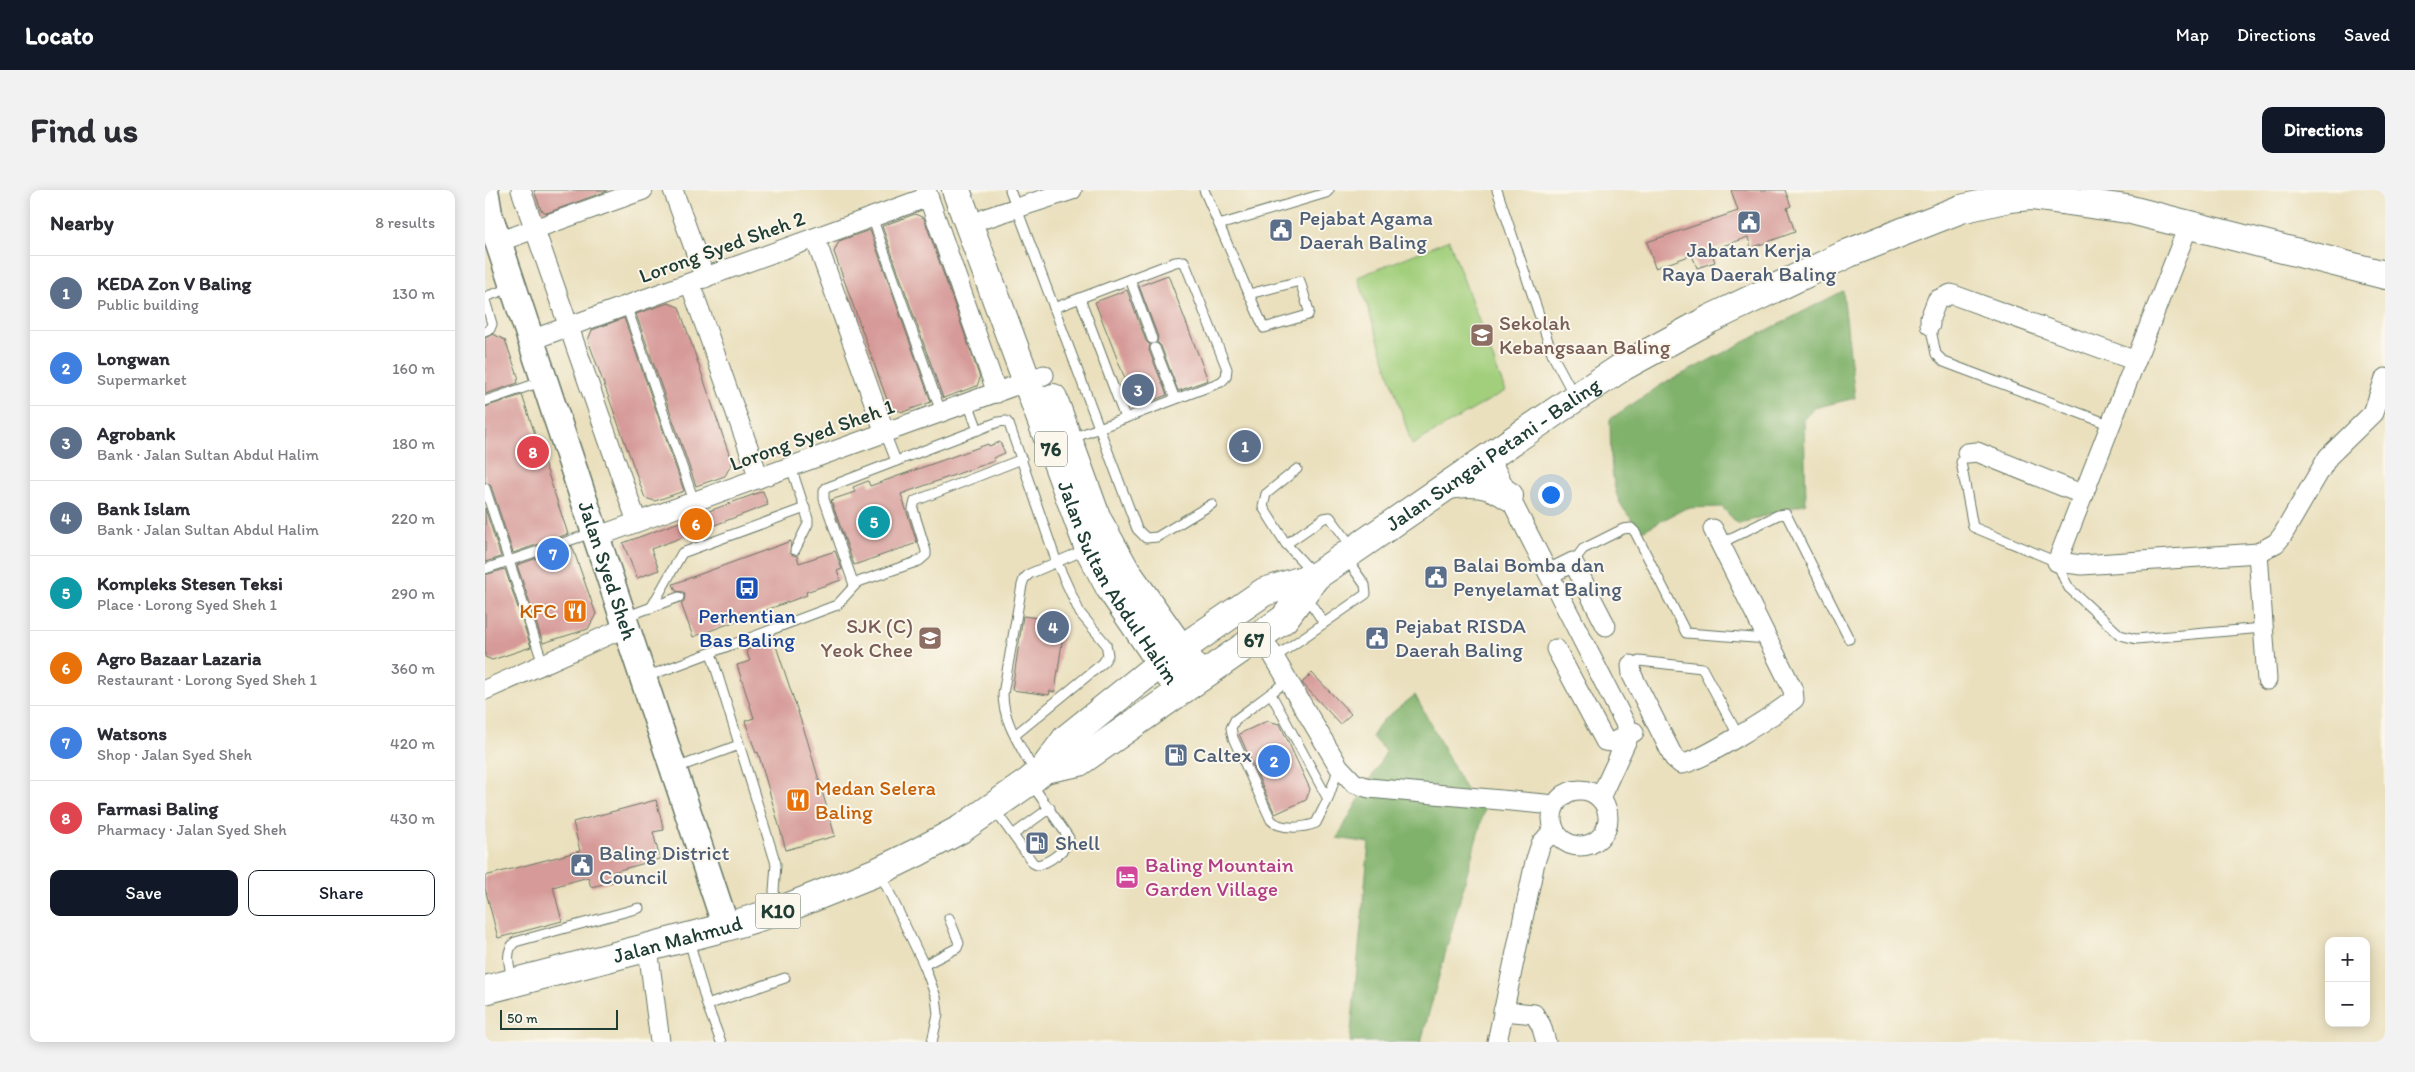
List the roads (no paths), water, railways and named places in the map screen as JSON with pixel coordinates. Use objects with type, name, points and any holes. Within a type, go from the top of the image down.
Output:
[{"type":"main road","name":"Jalan Sultan Abdul Halim","points":[[957,190],[1035,378],[1068,440],[1097,520],[1171,657],[1191,684]]},
{"type":"main road","name":"Jalan Sultan Abdul Halim","points":[[976,190],[1089,549],[1110,588],[1142,636],[1171,657]]},
{"type":"main road","name":"Jalan Sungai Petani - Baling","points":[[1191,684],[1284,619],[1310,584],[1349,553],[1624,366],[1710,319],[1849,253],[1961,209],[2009,198],[2031,196],[2127,209],[2385,275]]},
{"type":"main road","points":[[1449,485],[1478,482],[1498,488],[1509,496]]},
{"type":"main road","name":"Jalan Sungai Petani - Baling","points":[[1171,657],[1265,592],[1310,584]]},
{"type":"main road","points":[[1125,692],[1135,675],[1143,652],[1142,636]]},
{"type":"main road","name":"Jalan Mahmud","points":[[485,990],[648,948],[779,911],[879,870],[961,829],[1037,775],[1065,739],[1171,657]]},
{"type":"main road","name":"Jalan Mahmud","points":[[1037,775],[1079,762],[1191,684]]},
{"type":"street","points":[[521,190],[637,522]]},
{"type":"street","points":[[498,242],[535,229],[611,195],[643,190]]},
{"type":"street","points":[[673,190],[697,280],[759,478]]},
{"type":"street","points":[[986,218],[1072,190]]},
{"type":"street","points":[[927,194],[997,392]]},
{"type":"street","name":"Lorong Syed Sheh 2","points":[[531,340],[872,217],[927,194]]},
{"type":"street","name":"Jalan Syed Sheh","points":[[486,204],[726,927]]},
{"type":"street","points":[[2189,224],[2057,562],[2081,565],[2258,553],[2276,543],[2282,536],[2328,457],[2373,413],[2385,378]]},
{"type":"street","points":[[815,238],[885,433]]},
{"type":"street","points":[[1930,325],[1934,304],[1943,296],[1951,294],[2136,361]]},
{"type":"street","name":"Lorong Syed Sheh 1","points":[[595,535],[637,522],[1035,378]]},
{"type":"street","points":[[1967,453],[1977,452],[2083,495]]},
{"type":"street","points":[[1489,457],[1630,734]]},
{"type":"street","points":[[1631,665],[1632,675],[1655,721],[1674,758],[1681,764],[1689,762],[1738,736],[1791,702],[1795,696],[1717,536]]},
{"type":"street","points":[[2258,553],[2267,680]]},
{"type":"street","points":[[1549,574],[1573,562],[1606,626]]},
{"type":"street","points":[[485,690],[543,664],[624,622]]},
{"type":"street","points":[[1261,635],[1339,767],[1354,783],[1369,788],[1555,805]]},
{"type":"street","points":[[1556,649],[1605,741],[1613,742],[1655,721]]},
{"type":"street","points":[[1600,798],[1630,734]]},
{"type":"street","points":[[1576,790],[1593,793],[1600,798],[1607,812],[1607,827],[1598,840],[1584,846],[1577,846],[1563,841],[1554,829],[1552,813],[1555,805],[1567,793],[1576,790]]},
{"type":"street","points":[[1497,1042],[1535,862],[1541,844],[1554,829]]},
{"type":"street","points":[[648,948],[661,1042]]},
{"type":"street","points":[[1503,1011],[1534,1014],[1541,1025],[1546,1042]]},
{"type":"lane","points":[[1010,190],[1137,529],[1141,535],[1151,539],[1157,538],[1211,504]]},
{"type":"lane","points":[[1204,190],[1219,225],[1249,294],[1264,328],[1305,318],[1308,315],[1309,311],[1300,282],[1249,294]]},
{"type":"lane","points":[[1219,225],[1326,193],[1329,190]]},
{"type":"lane","points":[[1497,190],[1553,356],[1575,398]]},
{"type":"lane","points":[[872,217],[941,412]]},
{"type":"lane","points":[[1054,308],[1175,262],[1184,261],[1227,374],[1224,380],[1068,440]]},
{"type":"lane","points":[[1129,279],[1175,399]]},
{"type":"lane","points":[[485,332],[490,329],[492,324],[485,299],[513,287]]},
{"type":"lane","points":[[1080,298],[1125,418]]},
{"type":"lane","points":[[626,306],[694,501]]},
{"type":"lane","points":[[1930,325],[1936,354],[1944,362],[2111,426]]},
{"type":"lane","points":[[485,401],[544,381]]},
{"type":"lane","points":[[968,403],[978,430]]},
{"type":"lane","points":[[854,585],[823,499],[824,491],[830,486],[1006,421],[1010,426],[1022,459],[1057,563],[1080,613],[1105,644],[1108,655],[1103,663],[1015,735]]},
{"type":"lane","points":[[885,433],[896,461]]},
{"type":"lane","points":[[1967,453],[1961,462],[1973,527],[2057,562],[2069,588],[2120,635],[2136,639],[2263,628]]},
{"type":"lane","points":[[643,678],[837,605],[854,585],[919,561],[926,556],[926,546],[913,509],[915,501],[1022,459]]},
{"type":"lane","points":[[791,467],[805,508],[808,524],[795,550]]},
{"type":"lane","points":[[1297,469],[1266,494],[1263,503],[1265,512],[1310,584],[1324,623]]},
{"type":"lane","points":[[485,488],[543,664]]},
{"type":"lane","points":[[651,608],[681,553],[805,508]]},
{"type":"lane","points":[[1717,536],[1786,514],[1849,639]]},
{"type":"lane","points":[[1274,659],[1367,591],[1330,517],[1286,544]]},
{"type":"lane","points":[[1573,562],[1583,549],[1623,529],[1631,528],[1635,532],[1686,633],[1768,639]]},
{"type":"lane","points":[[485,569],[595,535]]},
{"type":"lane","points":[[993,807],[1033,863],[1037,865],[1046,862],[1065,848],[1069,838],[1050,808],[1037,775],[1005,716],[1003,694],[1024,579],[1029,574],[1089,549]]},
{"type":"lane","points":[[624,622],[651,608],[679,598]]},
{"type":"lane","points":[[711,653],[776,864],[774,892],[779,911]]},
{"type":"lane","points":[[1631,665],[1639,661],[1702,668],[1738,736]]},
{"type":"lane","points":[[1287,681],[1235,720],[1231,728],[1233,738],[1271,820],[1279,826],[1313,824],[1318,820],[1328,799],[1339,767]]},
{"type":"lane","points":[[1271,694],[1328,799]]},
{"type":"lane","points":[[673,768],[739,744]]},
{"type":"lane","points":[[1014,834],[1050,808]]},
{"type":"lane","points":[[879,870],[924,965],[938,1006],[932,1042]]},
{"type":"lane","points":[[512,983],[508,956],[510,947],[515,942],[639,908]]},
{"type":"lane","points":[[924,965],[957,948],[959,943],[949,918]]},
{"type":"lane","points":[[688,937],[707,1004],[721,1042]]},
{"type":"lane","points":[[707,1004],[785,978]]},
{"type":"place","name":"Jabatan Kerja Raya Daerah Baling","points":[[1749,222]]},
{"type":"place","name":"Pejabat Agama Daerah Baling","points":[[1281,230]]},
{"type":"place","name":"Sekolah Kebangsaan Baling","points":[[1482,335]]},
{"type":"place","name":"Agrobank","points":[[1138,390]]},
{"type":"place","name":"KEDA Zon V Baling","points":[[1245,446]]},
{"type":"place","name":"Farmasi Baling","points":[[533,452]]},
{"type":"place","name":"Kompleks Stesen Teksi","points":[[874,522]]},
{"type":"place","name":"Agro Bazaar Lazaria","points":[[696,524]]},
{"type":"place","name":"Watsons","points":[[553,554]]},
{"type":"place","name":"Balai Bomba dan Penyelamat Baling","points":[[1436,577]]},
{"type":"place","name":"Perhentian Bas Baling","points":[[747,588]]},
{"type":"place","name":"KFC","points":[[575,611]]},
{"type":"place","name":"Bank Islam","points":[[1053,627]]},
{"type":"place","name":"SJK (C) Yeok Chee","points":[[930,638]]},
{"type":"place","name":"Pejabat RISDA Daerah Baling","points":[[1377,638]]},
{"type":"place","name":"Caltex","points":[[1176,755]]},
{"type":"place","name":"Longwan","points":[[1274,761]]},
{"type":"place","name":"Medan Selera Baling","points":[[798,800]]},
{"type":"place","name":"Shell","points":[[1037,843]]},
{"type":"place","name":"Baling District Council","points":[[582,865]]},
{"type":"place","name":"Baling Mountain Garden Village","points":[[1127,877]]}]
